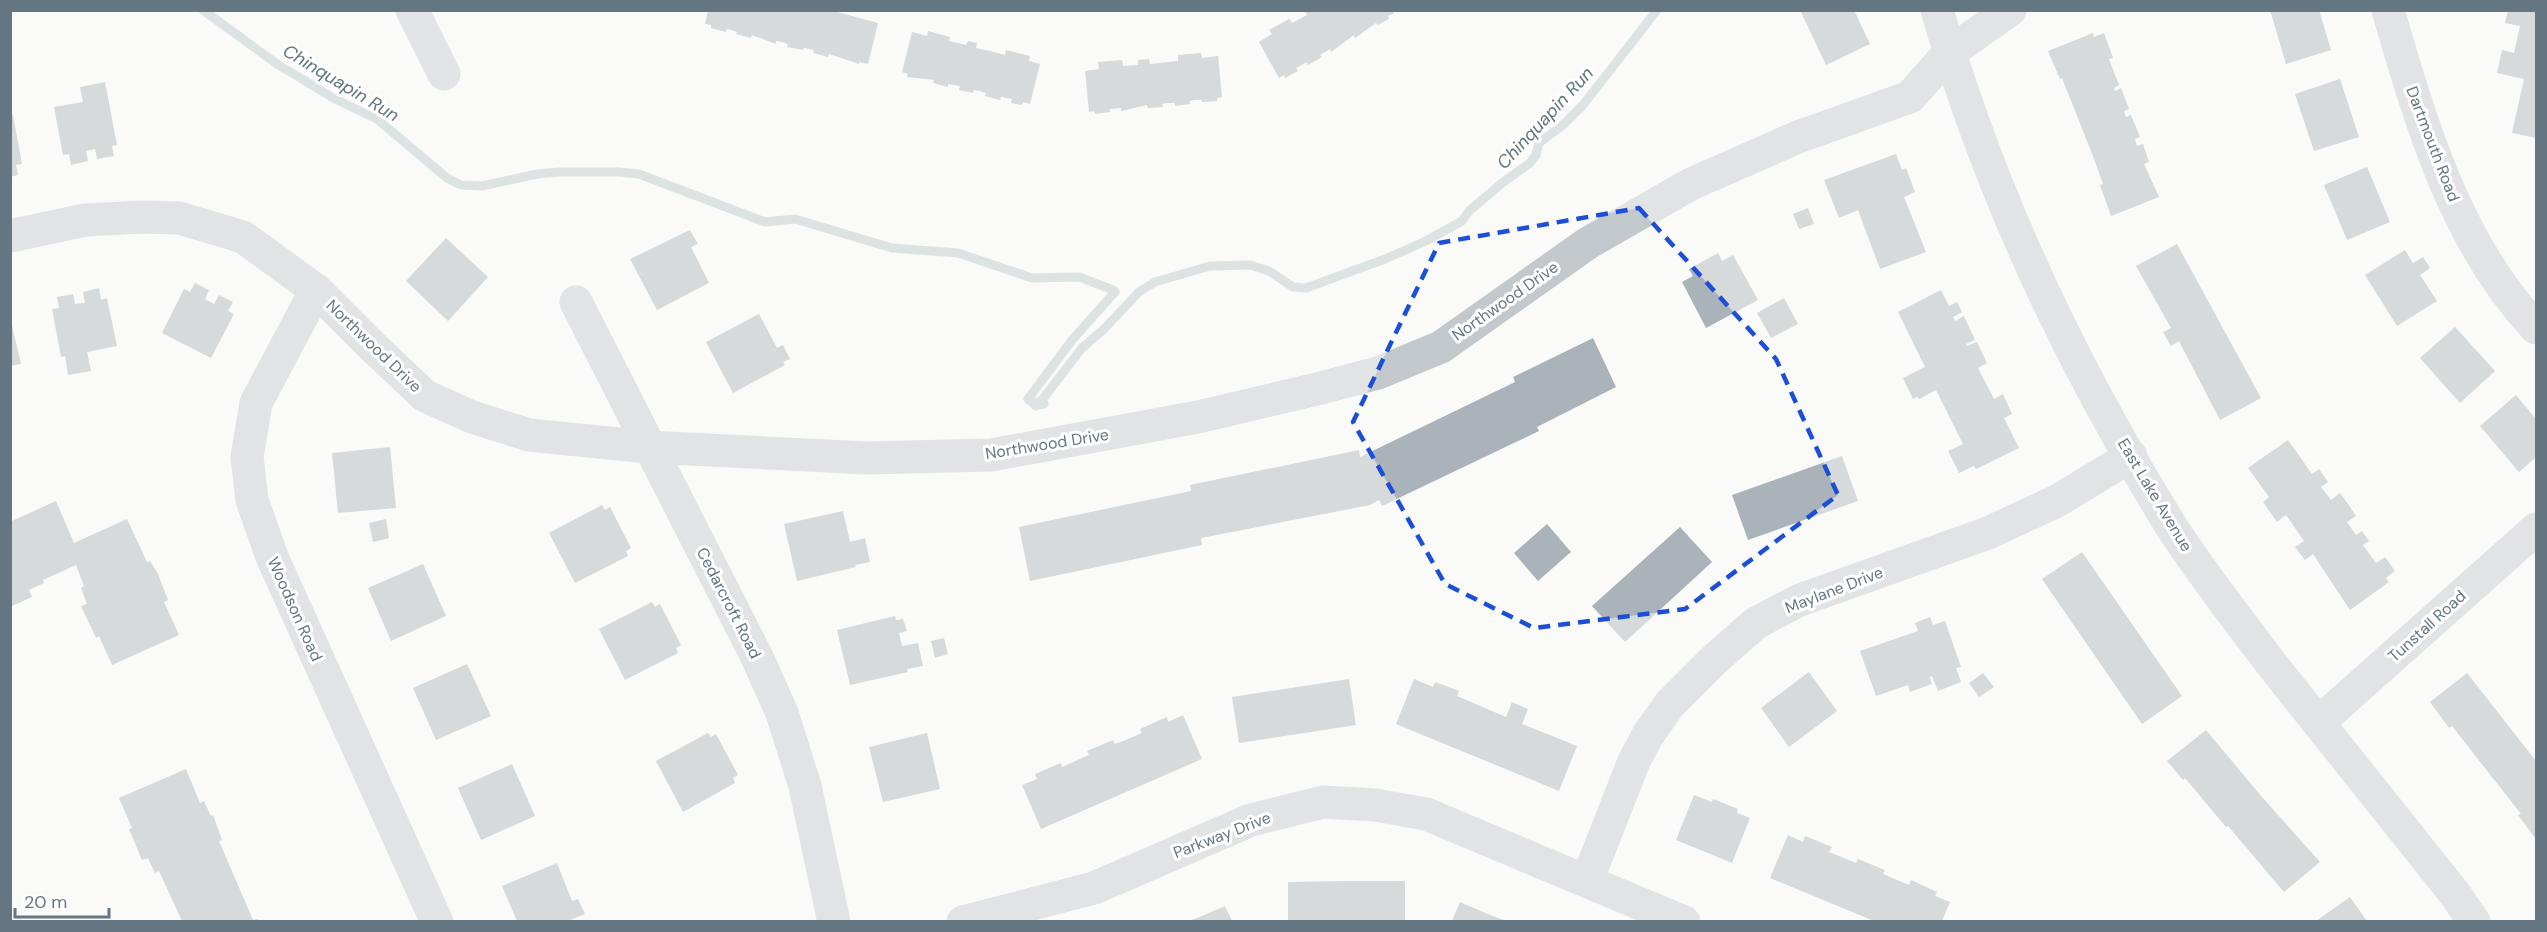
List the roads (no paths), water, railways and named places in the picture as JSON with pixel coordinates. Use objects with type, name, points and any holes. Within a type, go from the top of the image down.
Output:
[{"type":"street","points":[[412,10],[444,74]]},
{"type":"street","name":"East Lake Avenue","points":[[1937,10],[1949,53],[1985,157],[2037,280],[2082,370],[2173,529],[2223,600],[2474,921]]},
{"type":"street","name":"Northwood Drive","points":[[10,236],[85,220],[143,217],[180,218],[243,237],[316,290],[425,396],[472,417],[529,435],[648,447],[867,458],[992,455],[1198,417],[1378,373],[1441,347],[1588,243],[1690,184],[1798,137],[1910,97],[1949,53],[2010,10]]},
{"type":"street","name":"Dartmouth Road","points":[[2388,10],[2436,162],[2459,213],[2499,284],[2536,328]]},
{"type":"street","name":"Woodson Road","points":[[316,290],[256,404],[247,457],[252,500],[272,557],[437,921]]},
{"type":"street","name":"Cedarcroft Road","points":[[576,302],[757,657],[782,713],[805,786],[834,921]]},
{"type":"street","name":"Maylane Drive","points":[[1587,881],[1634,761],[1648,735],[1669,705],[1715,659],[1756,623],[1800,600],[1988,533],[2057,501],[2132,456]]},
{"type":"street","name":"Tunstall Road","points":[[2318,723],[2536,529]]},
{"type":"street","name":"Parkway Drive","points":[[963,921],[1094,888],[1251,820],[1323,802],[1375,805],[1426,814],[1684,921]]},
{"type":"waterway","name":"Chinquapin Run","points":[[203,10],[277,64],[335,99],[377,119],[447,178],[461,185],[482,186],[537,174],[560,172],[639,174],[765,222],[795,219],[892,248],[958,253],[1032,278],[1079,277],[1113,290],[1115,292],[1072,340],[1028,399],[1036,406],[1038,402],[1040,405],[1044,404],[1042,400],[1082,348],[1104,329],[1139,292],[1155,282],[1210,266],[1250,265],[1269,271],[1293,287],[1306,288],[1385,259],[1426,241],[1462,221],[1469,211],[1530,163],[1536,155],[1539,143],[1563,125],[1583,105],[1657,10]]}]
